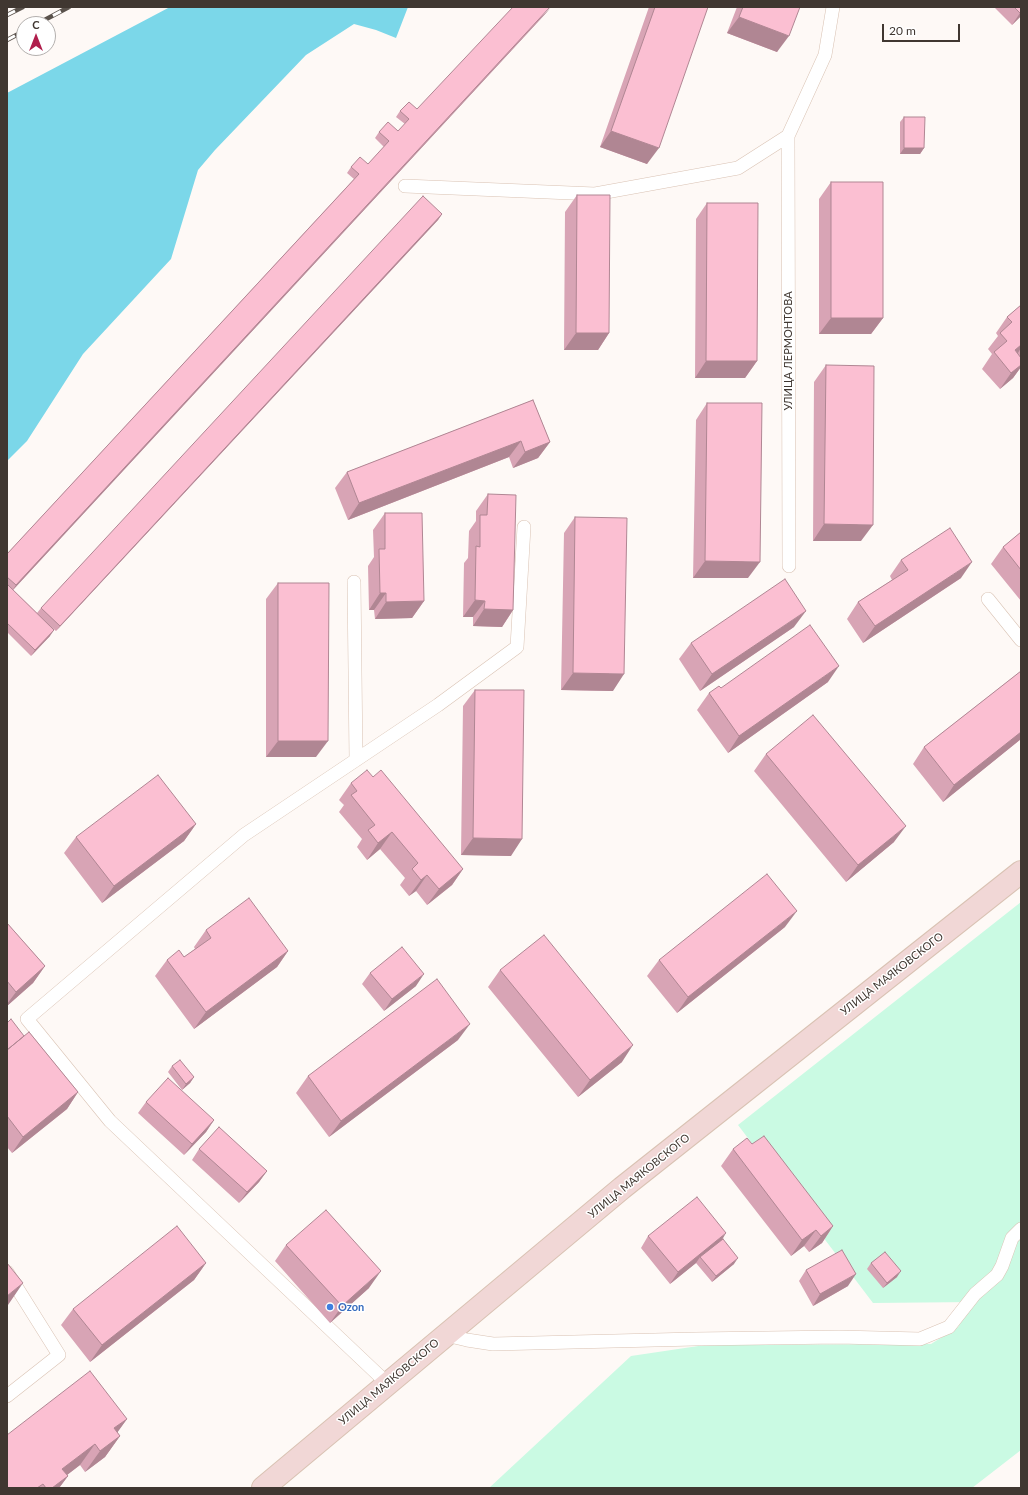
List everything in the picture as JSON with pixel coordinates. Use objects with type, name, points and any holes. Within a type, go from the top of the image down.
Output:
[{"type":"street","name":"УЛИЦА МАЯКОВСКОГО","points":[[263,1488],[622,1188],[1021,872]]},
{"type":"lane","points":[[405,186],[595,194],[738,168],[788,136],[825,55],[833,7]]},
{"type":"lane","name":"УЛИЦА ЛЕРМОНТОВА","points":[[788,136],[789,566]]},
{"type":"lane","points":[[388,1384],[110,1121],[26,1019],[244,835],[438,705],[517,647],[524,527]]},
{"type":"lane","points":[[354,582],[356,760]]},
{"type":"lane","points":[[988,599],[1021,640]]},
{"type":"lane","points":[[446,1335],[493,1344],[702,1338],[920,1338],[949,1327],[975,1294],[996,1275],[1002,1266],[1012,1238],[1021,1229]]},
{"type":"lane","points":[[7,1272],[59,1355],[7,1396]]},
{"type":"green space","points":[[1021,902],[1021,1450],[972,1488],[489,1488],[631,1356],[705,1345],[931,1344],[958,1327],[974,1302],[873,1303],[738,1125]]},
{"type":"water","points":[[170,7],[408,7],[396,38],[376,30],[354,24],[306,55],[215,150],[198,170],[171,259],[83,354],[27,441],[7,461],[7,93]]},
{"type":"building","points":[[513,7],[550,7],[16,585],[7,577],[7,554],[359,174],[351,167],[360,157],[368,164],[389,141],[379,132],[388,122],[398,131],[409,119],[400,111],[409,102],[417,109]]},
{"type":"building","points":[[655,7],[708,7],[659,148],[611,131]]},
{"type":"building","points":[[743,7],[800,7],[789,36],[739,17]]},
{"type":"building","points":[[1014,7],[1021,7],[1021,12],[1020,13]]},
{"type":"building","points":[[904,117],[925,117],[924,148],[904,148]]},
{"type":"building","points":[[831,182],[883,182],[883,318],[831,318]]},
{"type":"building","points":[[577,195],[610,195],[609,333],[576,333]]},
{"type":"building","points":[[423,196],[442,214],[60,626],[41,608]]},
{"type":"building","points":[[707,203],[758,203],[757,361],[706,361]]},
{"type":"building","points":[[1021,305],[1021,345],[1015,350],[1021,358],[1021,365],[1011,373],[994,352],[1007,341],[1000,333],[1012,322],[1007,317]]},
{"type":"building","points":[[826,365],[874,366],[873,525],[824,524]]},
{"type":"building","points":[[533,400],[550,442],[525,452],[521,441],[359,503],[347,472]]},
{"type":"building","points":[[707,403],[762,403],[760,562],[705,561]]},
{"type":"building","points":[[488,494],[516,495],[513,610],[484,609],[485,601],[475,600],[476,546],[480,547],[480,515],[487,515]]},
{"type":"building","points":[[385,513],[422,513],[424,601],[386,602],[386,593],[380,593],[379,549],[385,549]]},
{"type":"building","points":[[575,517],[627,518],[624,674],[573,673]]},
{"type":"building","points":[[950,528],[972,562],[875,626],[858,602],[908,570],[901,560]]},
{"type":"building","points":[[1021,532],[1021,570],[1003,547]]},
{"type":"building","points":[[785,579],[806,611],[712,674],[691,643]]},
{"type":"building","points":[[278,583],[329,583],[328,741],[278,741]]},
{"type":"building","points":[[7,584],[54,630],[35,650],[7,623]]},
{"type":"building","points":[[810,625],[839,666],[739,736],[709,693],[719,686],[721,688]]},
{"type":"building","points":[[1021,671],[1021,732],[954,785],[924,747]]},
{"type":"building","points":[[475,690],[524,690],[522,839],[473,838]]},
{"type":"building","points":[[813,715],[906,826],[858,865],[766,754]]},
{"type":"building","points":[[367,770],[373,777],[381,770],[463,869],[439,889],[427,875],[421,880],[412,869],[418,863],[392,832],[378,843],[368,830],[375,825],[351,795],[357,791],[351,783]]},
{"type":"building","points":[[158,775],[196,824],[114,886],[76,837]]},
{"type":"building","points":[[767,874],[797,911],[688,997],[659,960]]},
{"type":"building","points":[[249,898],[288,951],[206,1012],[167,960],[179,950],[184,957],[211,938],[206,930]]},
{"type":"building","points":[[7,923],[45,966],[16,992],[7,981]]},
{"type":"building","points":[[544,935],[633,1045],[590,1080],[500,970]]},
{"type":"building","points":[[402,947],[424,974],[392,999],[370,973]]},
{"type":"building","points":[[437,979],[470,1024],[341,1121],[308,1076]]},
{"type":"building","points":[[11,1019],[24,1036],[7,1050],[7,1023]]},
{"type":"building","points":[[29,1032],[78,1092],[23,1137],[7,1116],[7,1050]]},
{"type":"building","points":[[180,1060],[194,1077],[186,1084],[172,1066]]},
{"type":"building","points":[[168,1078],[214,1120],[192,1144],[146,1102]]},
{"type":"building","points":[[219,1127],[267,1171],[247,1192],[199,1149]]},
{"type":"building","points":[[764,1136],[833,1226],[821,1236],[816,1230],[802,1240],[733,1149],[747,1138],[752,1144]]},
{"type":"building","points":[[697,1197],[726,1233],[678,1272],[648,1236]]},
{"type":"building","points":[[326,1210],[381,1271],[342,1306],[286,1245]]},
{"type":"building","points":[[177,1226],[206,1263],[102,1345],[73,1309]]},
{"type":"building","points":[[723,1239],[738,1258],[716,1276],[700,1257]]},
{"type":"building","points":[[842,1250],[856,1274],[820,1294],[806,1270]]},
{"type":"building","points":[[885,1252],[901,1271],[887,1283],[871,1263]]},
{"type":"building","points":[[7,1263],[23,1283],[7,1296]]},
{"type":"building","points":[[90,1371],[127,1419],[114,1428],[120,1436],[100,1451],[95,1444],[62,1469],[68,1476],[52,1488],[46,1488],[43,1484],[37,1488],[7,1488],[7,1435]]},
{"type":"railway","points":[[7,15],[23,7]]},
{"type":"railway","points":[[52,16],[69,7]]},
{"type":"railway","points":[[7,40],[16,35]]},
{"type":"place","name":"Ozon","points":[[330,1307]]}]
